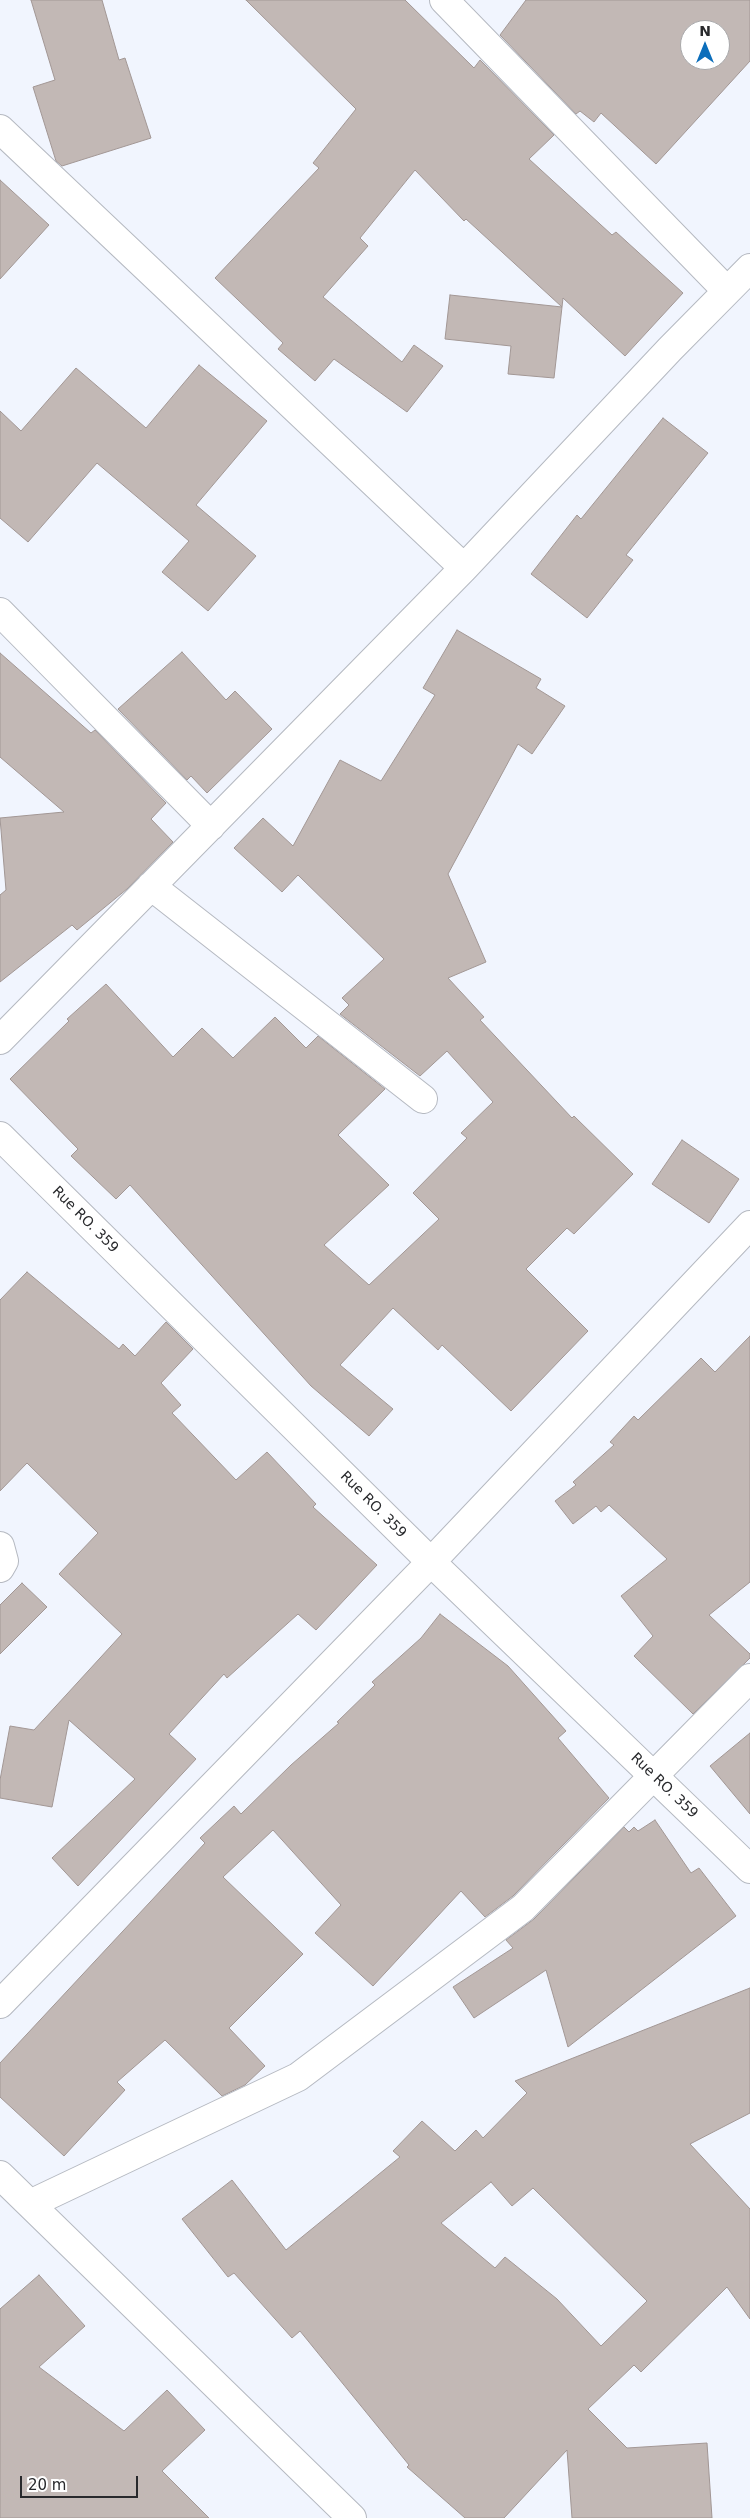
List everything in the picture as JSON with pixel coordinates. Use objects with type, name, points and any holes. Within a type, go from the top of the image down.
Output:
[{"type":"street","points":[[444,0],[727,291]]},
{"type":"street","points":[[0,129],[464,568]]},
{"type":"street","points":[[0,1040],[464,568],[750,268]]},
{"type":"street","points":[[0,612],[211,826]]},
{"type":"street","points":[[151,886],[424,1099]]},
{"type":"street","name":"Rue RO. 359","points":[[0,1136],[431,1562],[750,1870]]},
{"type":"street","points":[[0,2004],[431,1562],[750,1225]]},
{"type":"street","points":[[0,1546],[4,1561],[0,1568]]},
{"type":"street","points":[[30,2204],[298,2077],[523,1908],[750,1678]]},
{"type":"street","points":[[0,2175],[352,2518]]},
{"type":"building","points":[[31,0],[102,0],[119,60],[125,58],[151,138],[62,166],[56,161],[33,87],[55,80]]},
{"type":"building","points":[[246,0],[405,0],[474,68],[480,60],[554,135],[529,159],[612,235],[616,232],[683,293],[625,356],[563,298],[562,307],[466,219],[464,221],[415,170],[360,238],[368,246],[323,297],[402,362],[414,345],[443,366],[407,412],[334,359],[315,381],[278,349],[283,343],[215,278],[319,168],[313,163],[356,109]]},
{"type":"building","points":[[526,0],[750,0],[750,61],[656,164],[601,113],[594,122],[580,111],[576,114],[500,35]]},
{"type":"building","points":[[0,180],[49,225],[0,279]]},
{"type":"building","points":[[450,295],[562,307],[554,378],[508,374],[511,346],[445,339]]},
{"type":"building","points":[[199,365],[267,421],[196,505],[256,556],[208,611],[162,572],[189,541],[97,463],[28,542],[0,518],[0,411],[21,431],[76,368],[146,428]]},
{"type":"building","points":[[663,418],[708,453],[626,555],[633,560],[587,618],[531,574],[577,515],[581,519]]},
{"type":"building","points":[[457,630],[541,679],[536,688],[565,706],[532,754],[518,744],[448,874],[486,962],[448,978],[484,1017],[480,1020],[572,1118],[574,1116],[633,1174],[574,1234],[567,1228],[526,1269],[588,1331],[511,1411],[442,1345],[438,1350],[393,1308],[340,1365],[393,1409],[369,1436],[311,1386],[130,1185],[116,1199],[71,1156],[78,1149],[10,1079],[69,1021],[67,1019],[106,984],[173,1057],[202,1028],[233,1058],[275,1017],[306,1048],[318,1036],[385,1089],[338,1135],[389,1185],[324,1245],[369,1285],[439,1219],[413,1193],[467,1138],[461,1133],[493,1102],[447,1051],[420,1076],[340,1014],[349,1005],[342,998],[384,959],[298,875],[282,892],[234,848],[263,818],[293,846],[340,760],[381,781],[435,695],[423,688]]},
{"type":"building","points":[[182,652],[226,700],[235,691],[272,729],[207,793],[191,776],[187,780],[118,709]]},
{"type":"building","points":[[0,653],[91,733],[95,730],[166,803],[151,819],[173,842],[127,889],[77,930],[72,925],[0,982],[0,895],[6,890],[0,818],[64,812],[0,757]]},
{"type":"building","points":[[682,1140],[739,1179],[709,1223],[652,1184]]},
{"type":"building","points":[[27,1272],[119,1349],[123,1344],[135,1356],[166,1322],[193,1349],[161,1383],[181,1405],[172,1413],[236,1480],[267,1452],[316,1504],[313,1507],[377,1565],[316,1630],[298,1614],[227,1678],[224,1674],[169,1734],[196,1759],[78,1886],[52,1858],[135,1779],[69,1720],[52,1807],[0,1798],[0,1780],[10,1726],[34,1730],[122,1634],[59,1574],[98,1533],[27,1463],[0,1491],[0,1300]]},
{"type":"building","points":[[750,1336],[750,1582],[709,1615],[750,1654],[750,1658],[693,1714],[634,1656],[653,1636],[621,1596],[667,1559],[609,1505],[601,1512],[596,1506],[573,1524],[555,1501],[576,1485],[573,1482],[614,1445],[610,1442],[634,1416],[638,1420],[701,1358],[715,1372]]},
{"type":"building","points":[[22,1583],[47,1607],[0,1654],[0,1605]]},
{"type":"building","points":[[440,1614],[508,1666],[566,1731],[558,1738],[609,1798],[513,1896],[485,1917],[461,1891],[373,1986],[315,1933],[341,1905],[273,1830],[223,1877],[303,1954],[229,2028],[265,2066],[245,2085],[222,2096],[165,2040],[117,2082],[125,2090],[64,2156],[0,2097],[0,2063],[205,1843],[200,1838],[234,1806],[241,1814],[291,1765],[339,1723],[337,1722],[375,1685],[372,1682],[421,1638]]},
{"type":"building","points":[[750,1733],[750,1814],[710,1766]]},
{"type":"building","points":[[655,1820],[691,1873],[699,1868],[736,1916],[568,2047],[546,1970],[474,2018],[453,1987],[513,1948],[506,1940],[534,1919],[624,1827],[629,1832],[634,1827],[638,1831]]},
{"type":"building","points":[[750,1988],[750,2113],[690,2144],[750,2209],[750,2319],[727,2287],[641,2372],[634,2365],[588,2409],[627,2448],[707,2443],[712,2518],[572,2518],[567,2450],[504,2518],[465,2518],[407,2467],[409,2465],[300,2331],[292,2338],[234,2273],[228,2277],[182,2219],[232,2180],[286,2250],[400,2157],[393,2151],[422,2121],[455,2151],[476,2130],[483,2138],[527,2093],[515,2081]],"holes":[[[491,2182],[512,2206],[533,2188],[647,2301],[601,2346],[557,2299],[505,2257],[495,2268],[441,2223]]]},
{"type":"building","points":[[39,2275],[85,2326],[39,2367],[124,2431],[167,2390],[205,2430],[162,2471],[209,2518],[0,2518],[0,2309]]}]
